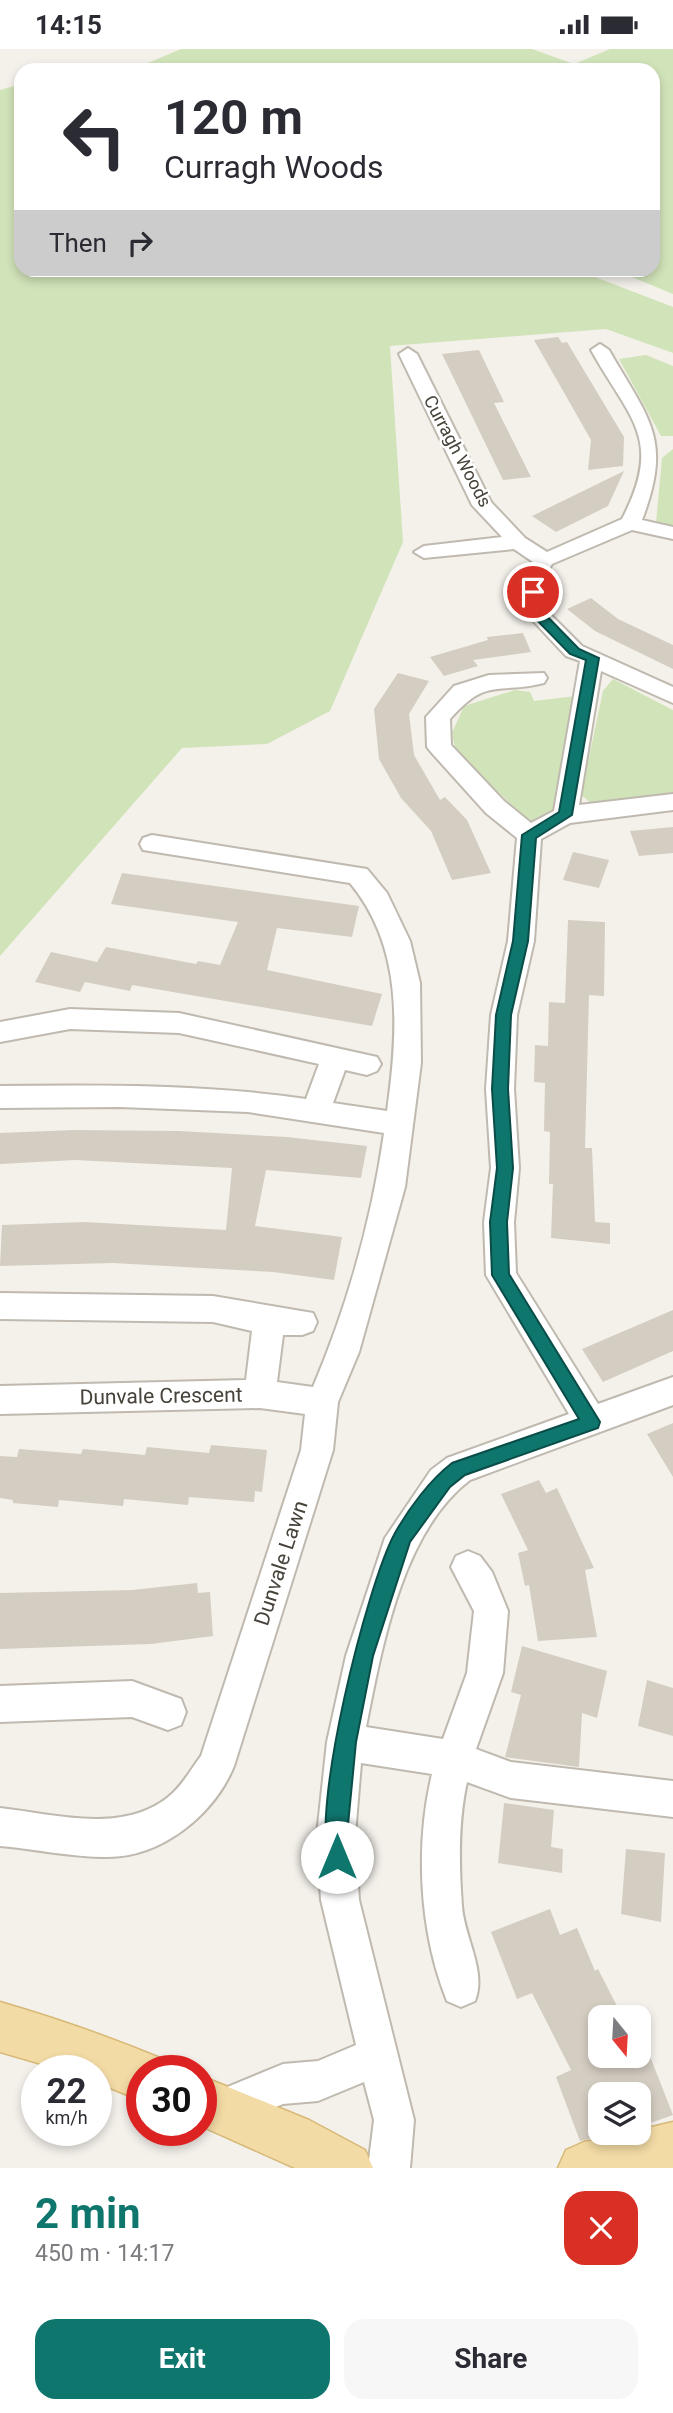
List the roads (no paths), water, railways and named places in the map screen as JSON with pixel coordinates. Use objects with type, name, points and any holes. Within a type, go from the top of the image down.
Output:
[{"type":"main road","points":[[0,2027],[84,2052],[126,2069]]},
{"type":"main road","points":[[217,2107],[291,2138],[347,2168]]},
{"type":"main road","points":[[584,2168],[673,2148]]},
{"type":"street","points":[[600,350],[662,441],[654,449],[650,474],[631,523]]},
{"type":"street","name":"Curragh Woods","points":[[408,353],[482,505],[518,542],[545,560]]},
{"type":"street","points":[[673,533],[631,523],[545,560],[534,576],[532,608],[575,651],[673,697]]},
{"type":"street","points":[[424,552],[518,542]]},
{"type":"street","points":[[565,815],[592,658]]},
{"type":"street","points":[[529,835],[495,807],[439,747],[438,717],[462,691],[489,682],[536,678]]},
{"type":"street","points":[[529,835],[565,815],[673,802]]},
{"type":"street","points":[[529,835],[521,941],[504,1015],[500,1089],[505,1168],[499,1222],[501,1275],[591,1422]]},
{"type":"street","name":"Dunvale Lawn","points":[[0,1827],[108,1839],[144,1832],[182,1809],[216,1766],[317,1450],[322,1402],[342,1352],[391,1187],[408,1022],[407,983],[397,941],[378,899],[358,875],[152,844]]},
{"type":"street","points":[[0,1032],[70,1019],[179,1023],[367,1064]]},
{"type":"street","points":[[316,1110],[336,1056]]},
{"type":"street","points":[[0,1097],[209,1099],[316,1110],[399,1124]]},
{"type":"street","points":[[0,1306],[213,1309],[269,1321],[302,1322]]},
{"type":"street","points":[[260,1394],[269,1321]]},
{"type":"street","points":[[389,2168],[394,2120],[340,1900],[336,1835],[345,1742],[363,1656],[402,1538],[443,1481],[459,1469],[673,1391]]},
{"type":"street","name":"Dunvale Crescent","points":[[0,1400],[260,1394],[322,1402]]},
{"type":"street","points":[[461,1987],[443,1909],[442,1809],[454,1759],[485,1673],[491,1611],[480,1584],[468,1567]]},
{"type":"street","points":[[0,1704],[132,1699],[167,1712]]},
{"type":"street","points":[[345,1742],[454,1759],[511,1780],[568,1789],[606,1789],[673,1799]]},
{"type":"street","points":[[217,2104],[283,2084],[318,2081],[380,2055]]}]
